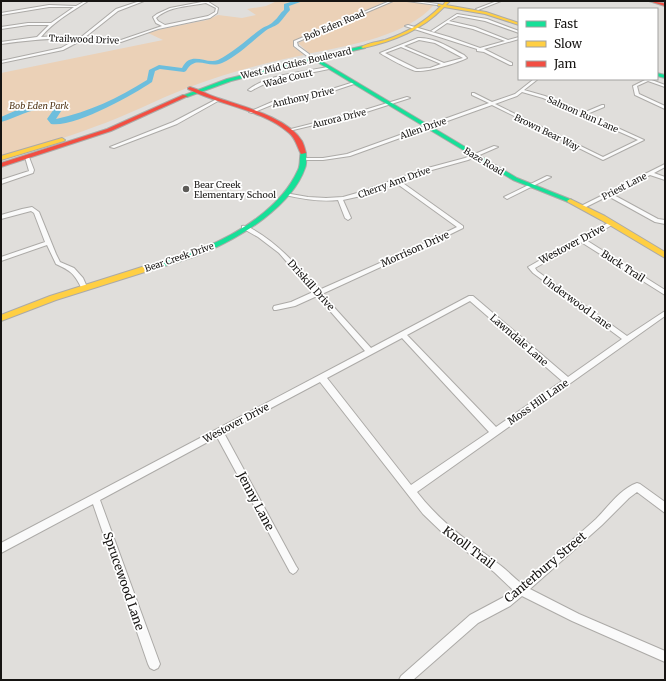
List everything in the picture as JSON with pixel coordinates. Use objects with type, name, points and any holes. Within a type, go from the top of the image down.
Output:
[{"type":"street","points":[[38,38],[52,24],[87,1]]},
{"type":"street","points":[[1,62],[58,51],[82,38],[117,10],[124,6],[144,1]]},
{"type":"street","name":"Bob Eden Road","points":[[311,57],[296,46],[294,44],[295,42],[392,1]]},
{"type":"street","points":[[408,1],[443,3],[477,9],[518,21]]},
{"type":"street","points":[[488,1],[493,3]]},
{"type":"street","points":[[477,9],[500,1]]},
{"type":"street","points":[[651,1],[664,4]]},
{"type":"street","points":[[164,26],[155,20],[154,18],[157,14],[206,2]]},
{"type":"street","name":"Trailwood Drive","points":[[1,43],[38,38],[82,38],[102,41],[121,41],[164,26],[212,15],[217,8],[206,2]]},
{"type":"street","points":[[443,3],[486,13],[518,24]]},
{"type":"street","name":"West Mid Cities Boulevard","points":[[1,158],[95,128],[192,90],[364,42],[412,27],[443,3]]},
{"type":"street","points":[[1,14],[52,5],[78,7]]},
{"type":"street","points":[[433,31],[457,15],[478,18],[518,32]]},
{"type":"street","points":[[448,22],[464,25],[507,41]]},
{"type":"street","points":[[1,28],[28,24],[52,24]]},
{"type":"street","points":[[412,27],[433,31],[459,44]]},
{"type":"street","points":[[412,27],[448,38]]},
{"type":"street","points":[[478,50],[518,38]]},
{"type":"street","points":[[423,39],[444,46],[464,56],[465,58],[445,65],[416,70],[382,53],[402,46],[423,39]]},
{"type":"street","points":[[444,46],[464,44],[513,65]]},
{"type":"street","points":[[402,46],[445,65]]},
{"type":"street","points":[[448,48],[453,47]]},
{"type":"street","name":"Baze Road","points":[[311,57],[388,104],[531,187],[562,197],[665,255]]},
{"type":"street","name":"Wade Court","points":[[250,90],[259,85],[278,79],[328,68]]},
{"type":"street","name":"Allen Drive","points":[[304,159],[323,159],[348,155],[516,95],[535,80]]},
{"type":"street","points":[[644,80],[635,86],[638,95],[664,107]]},
{"type":"street","points":[[649,80],[665,86]]},
{"type":"street","name":"Anthony Drive","points":[[251,112],[273,103],[314,96],[355,84]]},
{"type":"street","points":[[192,90],[216,101],[273,120],[289,130],[299,142],[304,159]]},
{"type":"street","name":"West Mid Cities Boulevard","points":[[1,165],[66,146],[126,123],[192,90]]},
{"type":"street","name":"Salmon Run Lane","points":[[522,91],[544,97],[642,140]]},
{"type":"street","name":"Brown Bear Way","points":[[473,94],[603,159],[642,140]]},
{"type":"street","name":"Aurora Drive","points":[[289,130],[359,113],[408,98]]},
{"type":"street","points":[[112,147],[175,123],[216,101]]},
{"type":"street","points":[[584,114],[603,106]]},
{"type":"street","name":"Cherry Ann Drive","points":[[287,194],[311,199],[341,200],[357,196],[426,170],[496,147]]},
{"type":"street","points":[[1,182],[31,172],[32,170],[27,157]]},
{"type":"street","name":"Bear Creek Drive","points":[[1,318],[43,301],[84,287],[221,243],[287,194],[298,177],[304,159]]},
{"type":"street","name":"Priest Lane","points":[[582,208],[665,165]]},
{"type":"street","points":[[650,172],[665,179]]},
{"type":"street","points":[[507,197],[549,178]]},
{"type":"street","name":"Morrison Drive","points":[[317,293],[461,227],[396,181]]},
{"type":"street","points":[[608,194],[657,221],[665,222]]},
{"type":"street","points":[[341,200],[348,218]]},
{"type":"street","points":[[1,217],[30,209],[36,212],[48,243],[58,263],[72,270],[81,280],[84,287]]},
{"type":"street","name":"Westover Drive","points":[[534,265],[610,224]]},
{"type":"street","name":"Driskill Drive","points":[[244,227],[260,236],[281,252],[370,351]]},
{"type":"street","name":"Buck Trail","points":[[581,239],[665,292]]},
{"type":"street","points":[[1,259],[48,243]]},
{"type":"street","name":"Underwood Lane","points":[[534,265],[531,267],[535,272],[628,339]]},
{"type":"street","points":[[276,308],[293,304],[317,293]]},
{"type":"street","name":"Westover Drive","points":[[1,548],[471,298]]},
{"type":"street","name":"Lawndale Lane","points":[[471,298],[567,382]]},
{"type":"street","name":"Moss Hill Lane","points":[[410,492],[665,313]]},
{"type":"street","points":[[402,334],[495,432]]},
{"type":"street","name":"Knoll Trail","points":[[321,377],[410,492],[439,525],[499,570],[522,590],[665,657]]},
{"type":"street","name":"Jenny Lane","points":[[220,432],[293,569]]},
{"type":"street","name":"Canterbury Street","points":[[405,680],[474,619],[506,602],[522,590],[599,522],[626,495],[637,487],[665,508]]},
{"type":"street","name":"Sprucewood Lane","points":[[95,498],[154,664]]},
{"type":"green space","name":"Bob Eden Park","points":[[277,1],[387,1],[293,42],[294,47],[304,55],[230,73],[175,93],[118,118],[83,131],[48,143],[1,156],[1,73],[163,40],[148,33],[207,20],[218,15],[242,18],[256,15],[247,9],[266,6]]},
{"type":"green space","points":[[400,1],[434,5],[422,16],[409,24],[377,38],[312,53],[309,53],[298,43],[391,2]]},
{"type":"waterway","points":[[1,120],[29,109],[44,106],[59,108],[51,119],[54,122],[80,116],[127,95],[150,81],[152,70],[159,67],[184,70],[187,64],[196,60],[213,63],[220,61],[244,46],[264,29],[277,22],[280,16],[287,10],[286,5],[300,1]]},
{"type":"traffic: fast","points":[[185,96],[229,80],[363,47]]},
{"type":"traffic: fast","points":[[310,56],[515,179],[570,201]]},
{"type":"traffic: fast","points":[[658,74],[665,77]]},
{"type":"traffic: fast","points":[[145,269],[182,258],[217,245],[260,218],[274,207],[295,182],[302,168],[303,153]]},
{"type":"traffic: slow","points":[[363,47],[388,40],[410,31],[430,18],[448,1]]},
{"type":"traffic: slow","points":[[439,5],[486,13],[518,24]]},
{"type":"traffic: slow","points":[[1,158],[62,140]]},
{"type":"traffic: slow","points":[[570,201],[603,218],[665,255]]},
{"type":"traffic: slow","points":[[1,318],[53,298],[145,269]]},
{"type":"traffic: jam","points":[[651,1],[662,4]]},
{"type":"traffic: jam","points":[[190,88],[212,98],[267,117],[280,124],[291,132],[299,142],[303,153]]},
{"type":"traffic: jam","points":[[1,165],[109,130],[185,96]]},
{"type":"place","name":"Bear Creek Elementary School","points":[[186,189]]}]
